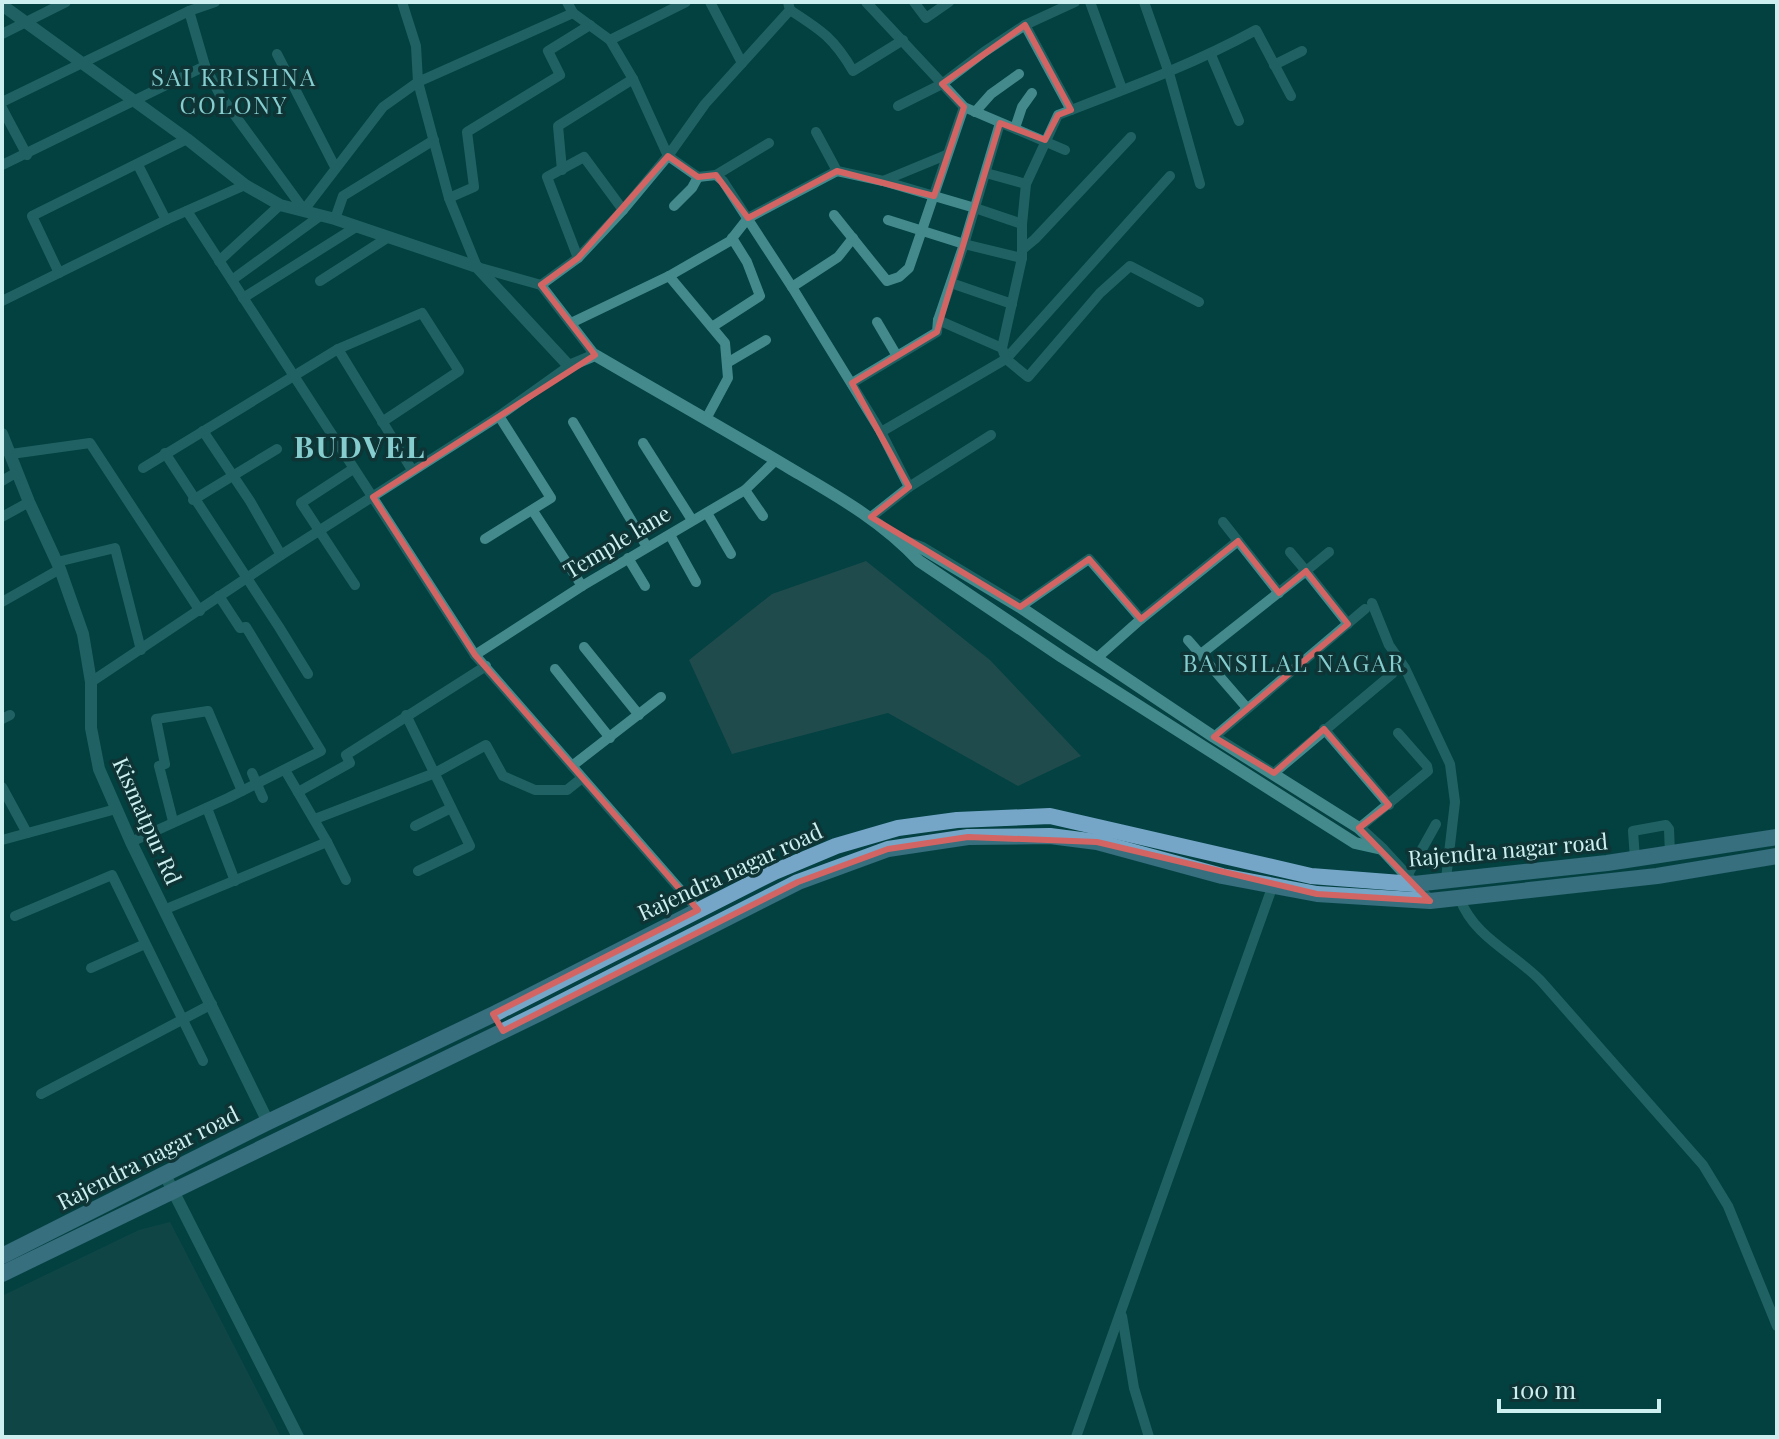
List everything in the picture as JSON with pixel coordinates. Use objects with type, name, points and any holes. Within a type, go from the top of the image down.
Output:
[{"type":"main road","name":"Rajendra nagar road","points":[[2,1256],[774,872],[836,846],[898,828],[957,820],[1050,816],[1311,876],[1411,880],[1635,859],[1777,837]]},
{"type":"main road","name":"Rajendra nagar road","points":[[2,1274],[503,1031],[798,882],[888,849],[968,837],[1050,836],[1097,842],[1222,876],[1317,894],[1430,901],[1657,876],[1777,856]]},
{"type":"main road","points":[[493,1014],[503,1031]]},
{"type":"street","points":[[2,34],[66,2]]},
{"type":"street","points":[[27,155],[2,105],[189,11],[215,2]]},
{"type":"street","points":[[402,2],[416,46],[418,82],[449,198],[477,267],[569,366]]},
{"type":"street","points":[[567,2],[573,13],[610,40],[633,79],[668,156],[698,177],[716,175],[769,143]]},
{"type":"street","points":[[610,40],[686,2]]},
{"type":"street","points":[[710,2],[742,63]]},
{"type":"street","points":[[914,2],[926,18],[949,2]]},
{"type":"street","points":[[898,106],[942,84],[1025,25],[1075,2]]},
{"type":"street","points":[[1090,2],[1122,89]]},
{"type":"street","points":[[1144,2],[1169,73],[1200,184]]},
{"type":"street","points":[[868,3],[964,107],[1065,150]]},
{"type":"street","points":[[2,5],[85,63],[245,185],[280,205],[335,219],[541,285],[595,355],[871,517],[900,540],[919,561],[1062,657],[1355,843],[1382,849]]},
{"type":"street","points":[[541,285],[578,258],[623,210],[668,156],[705,104],[789,6],[840,47],[853,71],[903,40]]},
{"type":"street","points":[[189,11],[205,66],[220,95],[304,210]]},
{"type":"street","points":[[304,210],[383,107],[418,82],[573,13]]},
{"type":"street","points":[[449,198],[474,187],[467,132],[560,75],[548,51],[590,25]]},
{"type":"street","points":[[1025,25],[1071,110]]},
{"type":"street","points":[[1004,353],[1022,254],[1026,184],[1058,115],[1211,55],[1256,30],[1291,96]]},
{"type":"street","points":[[1274,65],[1302,51]]},
{"type":"street","points":[[277,54],[335,167]]},
{"type":"street","points":[[1211,55],[1239,121]]},
{"type":"street","points":[[2,165],[205,66]]},
{"type":"street","points":[[975,112],[991,94],[1019,74]]},
{"type":"street","points":[[562,170],[558,126],[633,79]]},
{"type":"street","points":[[1015,128],[1022,107],[1032,93]]},
{"type":"street","points":[[834,215],[887,281],[899,277],[909,268],[964,107]]},
{"type":"street","points":[[852,383],[937,332],[938,320],[1000,123]]},
{"type":"street","points":[[816,132],[837,171]]},
{"type":"street","points":[[1022,254],[1131,137]]},
{"type":"street","points":[[59,273],[32,216],[187,139]]},
{"type":"street","points":[[335,219],[343,196],[434,140]]},
{"type":"street","points":[[883,181],[946,155]]},
{"type":"street","points":[[578,258],[547,177],[584,157],[623,210]]},
{"type":"street","points":[[138,165],[166,220]]},
{"type":"street","points":[[571,323],[669,276],[732,238],[748,218],[837,171],[883,181],[1022,224]]},
{"type":"street","points":[[986,173],[1026,184]]},
{"type":"street","points":[[716,175],[748,218],[852,383],[909,487]]},
{"type":"street","points":[[881,432],[1004,353],[1170,176]]},
{"type":"street","points":[[674,206],[698,177]]},
{"type":"street","points":[[2,301],[166,220],[245,185]]},
{"type":"street","points":[[219,261],[280,205]]},
{"type":"street","points":[[187,211],[475,655],[698,910]]},
{"type":"street","points":[[232,280],[320,216]]},
{"type":"street","points":[[888,220],[964,244],[1022,254]]},
{"type":"street","points":[[243,298],[356,227]]},
{"type":"street","points":[[320,281],[387,238]]},
{"type":"street","points":[[712,327],[760,296],[747,262],[732,238]]},
{"type":"street","points":[[792,287],[838,257],[853,238]]},
{"type":"street","points":[[938,320],[1004,353],[1028,377],[1100,293],[1130,266],[1199,302]]},
{"type":"street","points":[[669,276],[725,343],[728,378],[706,419]]},
{"type":"street","points":[[951,283],[1012,304]]},
{"type":"street","points":[[143,468],[338,349],[422,313],[459,371],[382,422]]},
{"type":"street","points":[[877,322],[897,356]]},
{"type":"street","points":[[727,363],[766,340]]},
{"type":"street","points":[[338,349],[412,470]]},
{"type":"street","points":[[91,682],[281,555],[499,416],[569,366],[595,355]]},
{"type":"street","points":[[485,539],[551,498],[499,416]]},
{"type":"street","points":[[573,422],[647,547]]},
{"type":"street","points":[[203,431],[281,555]]},
{"type":"street","name":"Kismatpur Rd","points":[[2,434],[83,634],[91,682],[91,728],[99,769],[131,842],[268,1122]]},
{"type":"street","points":[[871,517],[909,487],[991,435]]},
{"type":"street","points":[[11,454],[90,443],[200,611]]},
{"type":"street","points":[[643,443],[692,520]]},
{"type":"street","points":[[193,500],[277,449]]},
{"type":"street","points":[[165,453],[308,674]]},
{"type":"street","name":"Temple lane","points":[[475,655],[582,586],[745,490],[776,460]]},
{"type":"street","points":[[353,469],[301,503],[355,585]]},
{"type":"street","points":[[2,481],[17,472]]},
{"type":"street","points":[[745,490],[763,516]]},
{"type":"street","points":[[2,517],[29,502]]},
{"type":"street","points":[[533,511],[582,586]]},
{"type":"street","points":[[707,513],[731,554]]},
{"type":"street","points":[[1223,522],[1279,593]]},
{"type":"street","points":[[670,535],[696,582]]},
{"type":"street","points":[[900,540],[922,548],[1020,607],[1214,737],[1359,828],[1430,901]]},
{"type":"street","points":[[1097,658],[1238,541]]},
{"type":"street","points":[[2,602],[58,566],[115,548],[141,650]]},
{"type":"street","points":[[1290,552],[1348,624]]},
{"type":"street","points":[[1201,654],[1329,552]]},
{"type":"street","points":[[628,558],[645,586]]},
{"type":"street","points":[[1020,607],[1089,559],[1141,619]]},
{"type":"street","points":[[131,842],[242,791],[255,779],[285,770],[321,751],[246,627],[240,628],[219,596]]},
{"type":"street","points":[[1214,737],[1368,606],[1405,668],[1450,764],[1455,802],[1446,879]]},
{"type":"street","points":[[1188,640],[1247,708]]},
{"type":"street","points":[[584,647],[639,715]]},
{"type":"street","points":[[298,792],[350,763],[346,755],[486,666]]},
{"type":"street","points":[[555,669],[610,738]]},
{"type":"street","points":[[1274,773],[1392,674]]},
{"type":"street","points":[[572,766],[661,697]]},
{"type":"street","points":[[173,821],[159,766],[165,764],[156,719],[208,711],[242,791]]},
{"type":"street","points":[[406,715],[470,846],[418,871]]},
{"type":"street","points":[[1324,729],[1389,805]]},
{"type":"street","points":[[1359,828],[1428,771],[1398,733]]},
{"type":"street","points":[[315,819],[435,773],[486,745],[503,776],[535,790],[567,790],[582,778]]},
{"type":"street","points":[[285,770],[315,819],[346,880]]},
{"type":"street","points":[[255,779],[263,798]]},
{"type":"street","points":[[2,787],[27,833]]},
{"type":"street","points":[[207,808],[235,881]]},
{"type":"street","points":[[415,826],[451,808]]},
{"type":"street","points":[[2,840],[116,809]]},
{"type":"street","points":[[1411,880],[1436,824]]},
{"type":"street","points":[[1635,859],[1633,831],[1666,825],[1669,829],[1670,854]]},
{"type":"street","points":[[166,909],[327,842]]},
{"type":"street","points":[[15,916],[112,875],[203,1061]]},
{"type":"street","points":[[1076,1437],[1273,885]]},
{"type":"street","points":[[1460,899],[1472,923],[1525,964],[1703,1165],[1728,1206],[1777,1326]]},
{"type":"street","points":[[91,968],[145,944]]},
{"type":"street","points":[[41,1094],[212,1004]]},
{"type":"street","points":[[165,1175],[298,1437]]},
{"type":"street","points":[[1122,1314],[1134,1388],[1149,1437]]},
{"type":"highlighted area","points":[[1025,25],[1071,110],[1058,115],[1045,140],[1000,123],[937,332],[852,383],[909,487],[871,517],[1020,607],[1089,559],[1141,619],[1238,541],[1279,593],[1306,571],[1348,624],[1214,737],[1274,773],[1324,729],[1389,805],[1359,828],[1430,901],[1317,894],[1097,842],[968,837],[888,849],[798,882],[503,1031],[493,1014],[698,910],[475,655],[373,497],[595,355],[541,285],[578,258],[668,156],[698,177],[716,175],[748,218],[837,171],[934,196],[964,107],[942,84]]},
{"type":"shaded area","points":[[866,561],[990,660],[1081,756],[1018,786],[888,713],[732,754],[689,660],[772,594]]},
{"type":"shaded area","points":[[170,1222],[281,1437],[2,1437],[2,1296],[139,1230]]},
{"type":"district","name":"SAI KRISHNA COLONY","points":[[234,92]]},
{"type":"district","name":"BUDVEL","points":[[360,448]]},
{"type":"district","name":"BANSILAL NAGAR","points":[[1294,664]]}]
